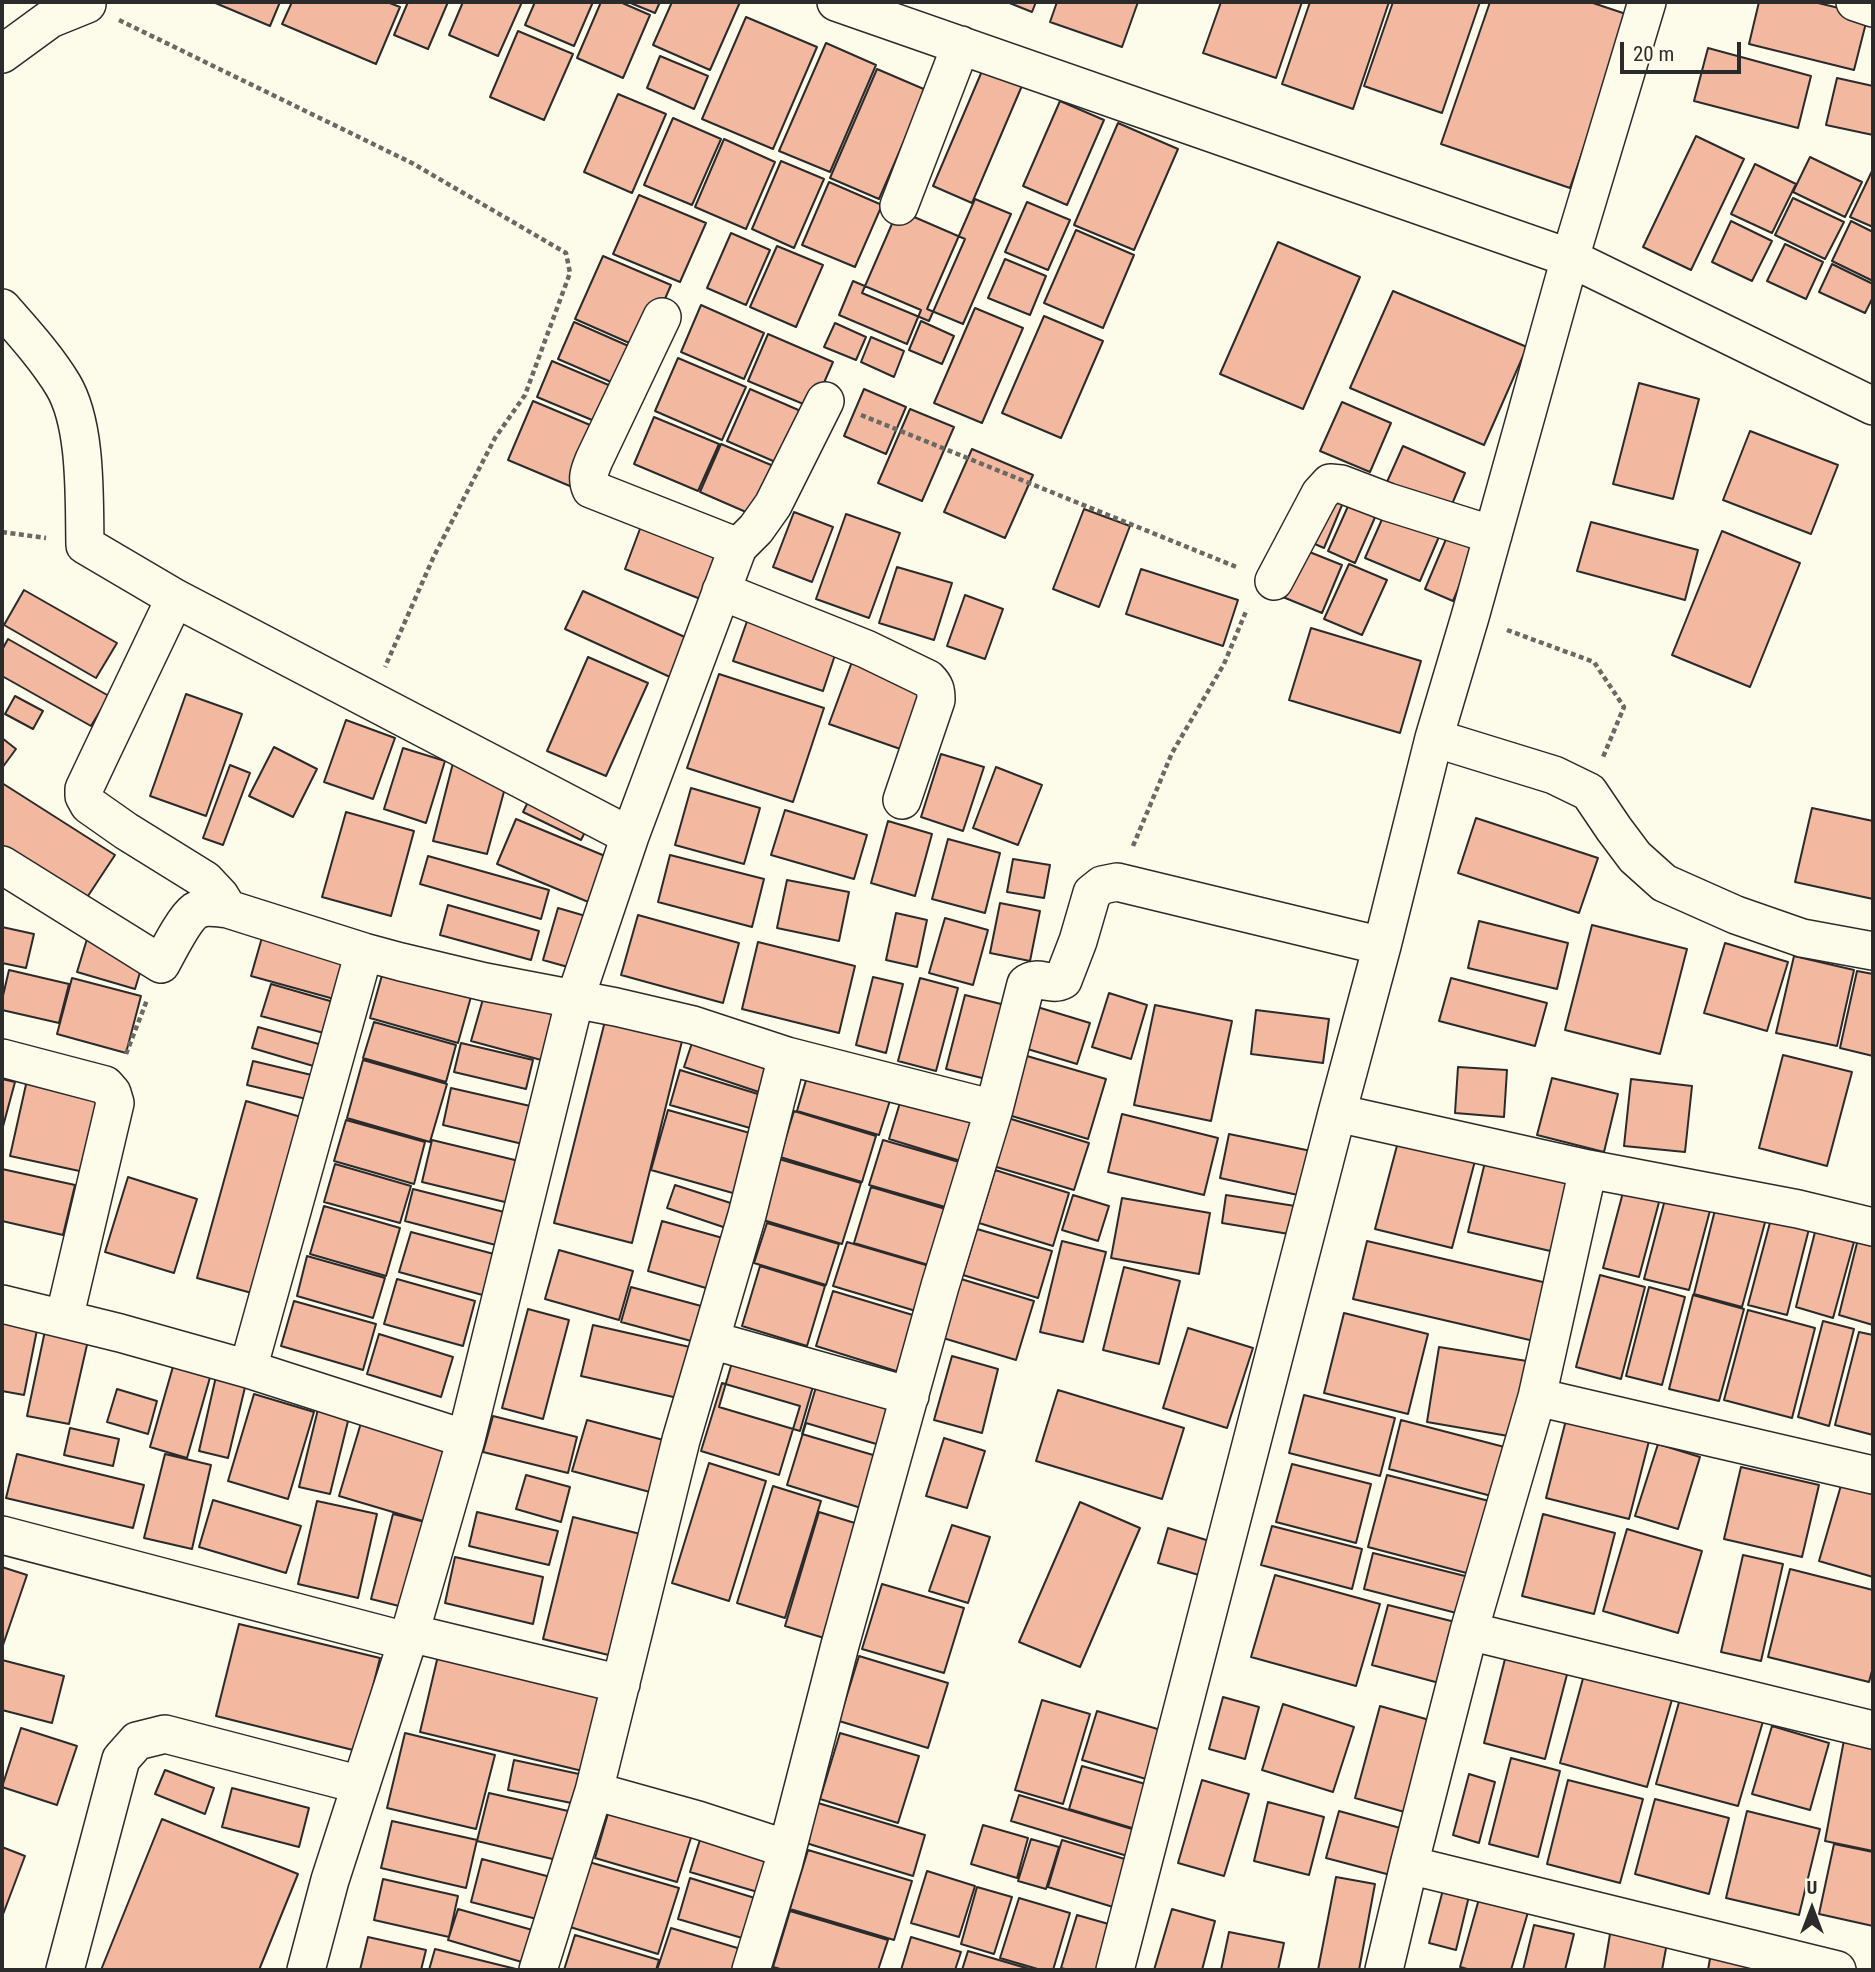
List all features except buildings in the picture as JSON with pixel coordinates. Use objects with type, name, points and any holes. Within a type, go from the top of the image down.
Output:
[{"type":"street","points":[[836,2],[1570,258],[1873,406]]},
{"type":"street","points":[[1115,1970],[1434,738],[1570,258],[1647,2]]},
{"type":"street","points":[[1855,2],[1873,8]]},
{"type":"street","points":[[2,54],[50,19],[87,4]]},
{"type":"street","points":[[899,206],[961,45]]},
{"type":"street","points":[[2,308],[63,386],[75,413],[83,468],[85,545],[175,597],[630,836]]},
{"type":"street","points":[[662,317],[594,460],[588,482],[591,489],[738,547]]},
{"type":"street","points":[[306,1970],[330,1880],[408,1637],[466,1439],[575,999],[630,836],[738,547],[756,529],[773,505],[825,401]]},
{"type":"street","points":[[1274,581],[1320,494],[1330,483],[1493,535]]},
{"type":"street","points":[[721,591],[866,649],[928,679],[933,684],[936,700],[902,800]]},
{"type":"street","points":[[175,597],[100,753],[84,789],[84,796],[89,805],[125,831],[205,880],[228,909]]},
{"type":"street","points":[[1434,738],[1553,775],[1589,792],[1635,858],[1664,883],[1736,915],[1802,938],[1873,951]]},
{"type":"street","points":[[2,865],[161,964],[196,911],[209,907],[228,909],[363,952],[485,982],[693,1025],[788,1056],[994,1109]]},
{"type":"street","points":[[751,1970],[788,1849],[840,1645],[940,1286],[994,1109],[1026,984],[1034,979],[1057,983],[1063,980],[1092,893],[1102,885],[1117,882],[1382,946]]},
{"type":"street","points":[[248,1369],[363,952]]},
{"type":"street","points":[[538,1970],[594,1791],[681,1440],[747,1215],[788,1056]]},
{"type":"street","points":[[2,1059],[105,1085],[115,1102],[64,1319]]},
{"type":"street","points":[[1336,1113],[1588,1169],[1798,1209],[1873,1227]]},
{"type":"street","points":[[1384,1970],[1469,1631],[1537,1397],[1588,1169]]},
{"type":"street","points":[[2,1304],[248,1369],[466,1439]]},
{"type":"street","points":[[711,1340],[910,1396]]},
{"type":"street","points":[[1537,1397],[1873,1475]]},
{"type":"street","points":[[2,1535],[408,1637],[621,1684]]},
{"type":"street","points":[[1469,1631],[1873,1730]]},
{"type":"street","points":[[65,1970],[121,1759],[137,1741],[165,1734],[361,1785]]},
{"type":"street","points":[[594,1791],[788,1849]]},
{"type":"street","points":[[1409,1865],[1837,1970]]},
{"type":"path","points":[[87,4],[412,163],[566,253],[570,273],[525,395],[495,438],[434,556],[371,700]]},
{"type":"path","points":[[825,401],[1274,581],[1247,609],[1224,664],[1171,753],[1117,882]]},
{"type":"path","points":[[1470,617],[1594,662],[1624,707],[1589,792]]},
{"type":"path","points":[[105,1085],[119,1071],[161,964]]}]
